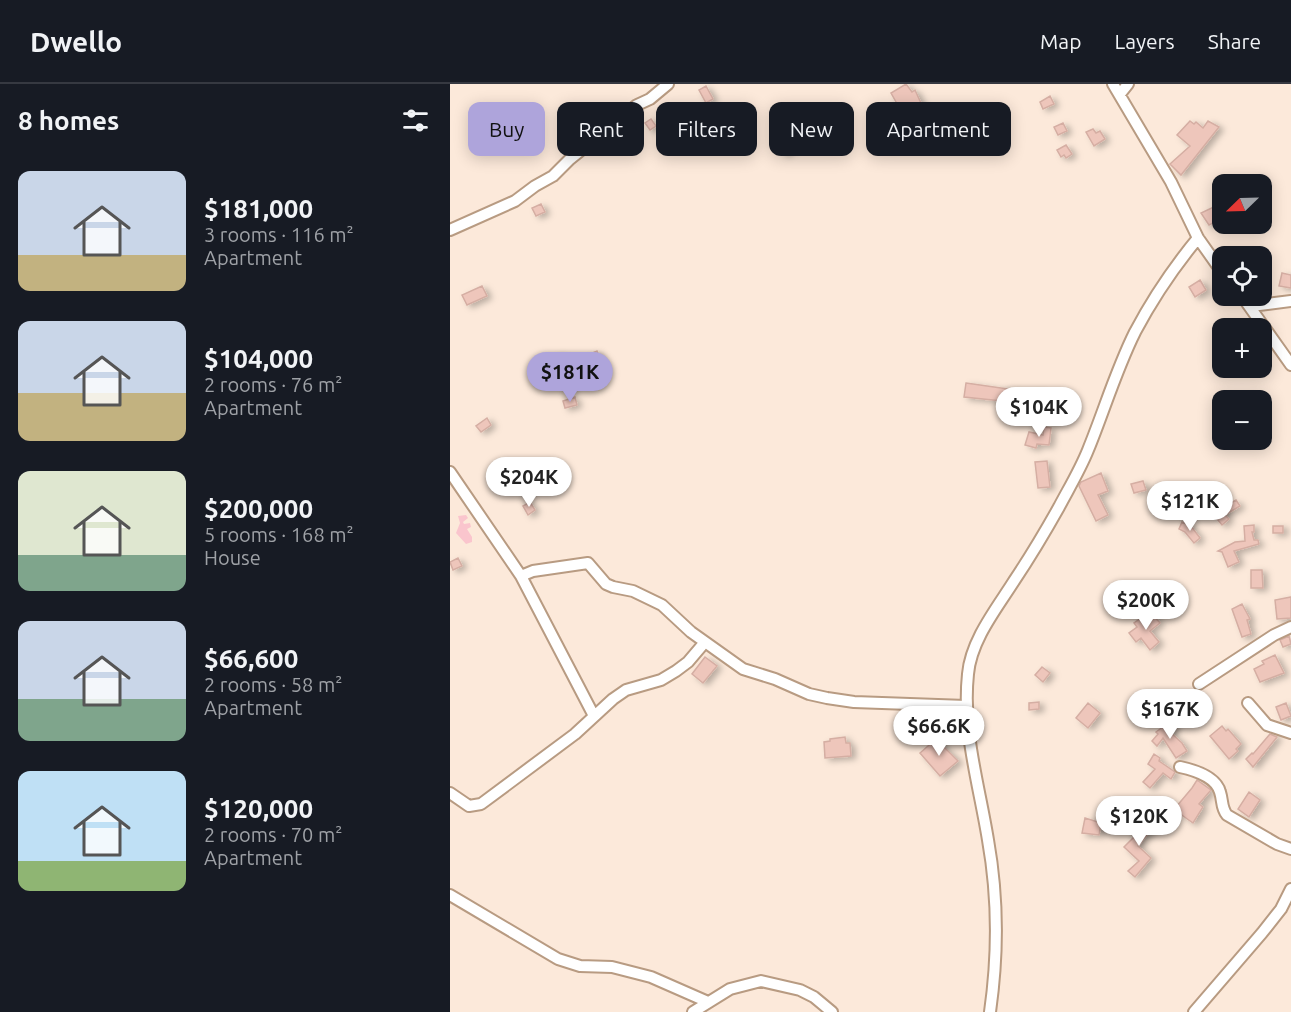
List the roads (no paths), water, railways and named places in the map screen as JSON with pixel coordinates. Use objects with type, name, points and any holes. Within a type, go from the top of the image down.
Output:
[{"type":"street","points":[[450,230],[515,201],[553,176],[570,159],[637,105],[650,99],[668,84]]},
{"type":"street","points":[[1113,84],[1171,183],[1198,238],[1212,258]]},
{"type":"street","points":[[1120,94],[1128,84]]},
{"type":"street","points":[[990,1012],[994,969],[993,878],[988,841],[970,754],[966,706],[968,672],[976,646],[994,611],[1038,543],[1088,452],[1111,387],[1135,332],[1172,269],[1198,238]]},
{"type":"street","points":[[1272,303],[1291,301]]},
{"type":"street","points":[[1251,306],[1291,365]]},
{"type":"street","points":[[450,472],[521,576],[594,716]]},
{"type":"street","points":[[521,576],[545,569],[588,563],[606,584],[633,591],[662,605],[705,642],[743,669],[775,679],[809,694],[854,702],[966,706]]},
{"type":"street","points":[[1199,684],[1274,635],[1291,627]]},
{"type":"street","points":[[450,793],[469,806],[481,804],[575,734],[626,690],[661,680],[676,671],[688,662],[705,642]]},
{"type":"street","points":[[1248,703],[1267,725],[1291,733]]},
{"type":"street","points":[[1180,767],[1193,770],[1215,782],[1221,794],[1223,811],[1227,815],[1277,844],[1291,849]]},
{"type":"street","points":[[1194,1012],[1281,909],[1291,889]]},
{"type":"street","points":[[450,895],[558,959],[580,966],[612,967],[651,977],[708,1002]]},
{"type":"street","points":[[693,1012],[730,989],[761,981],[800,990],[814,997],[832,1012]]}]
